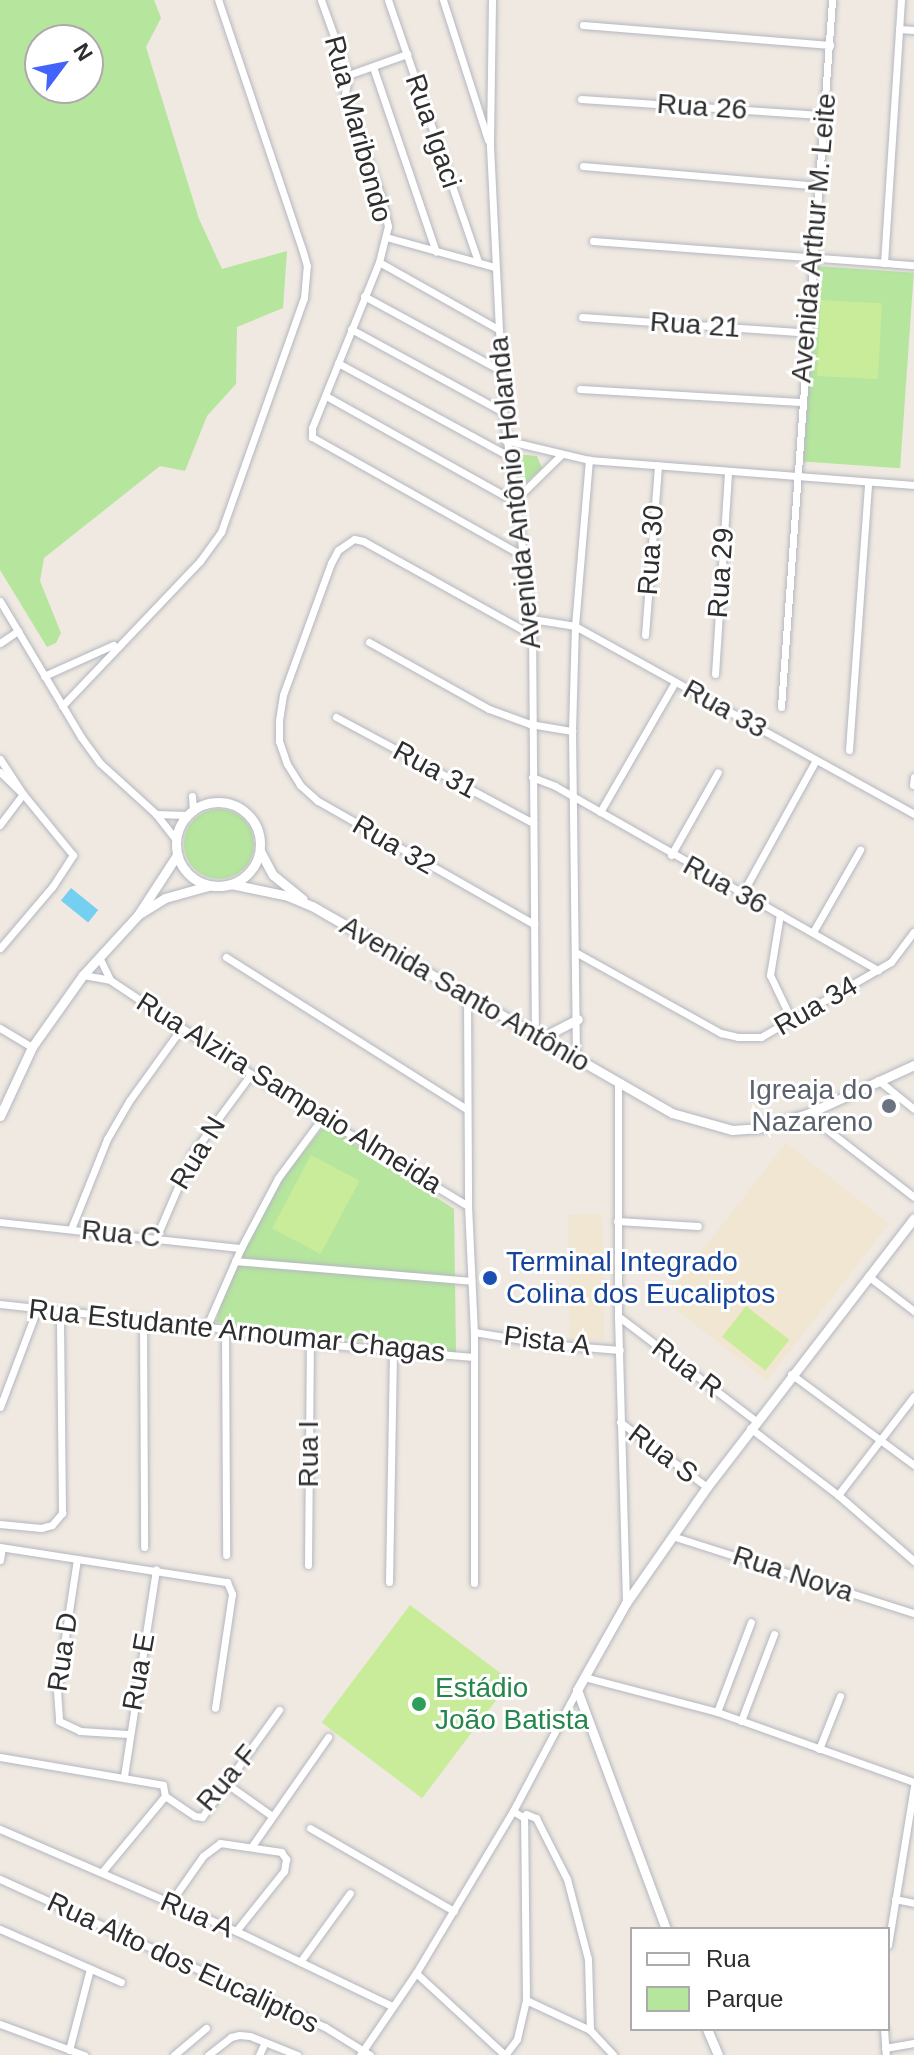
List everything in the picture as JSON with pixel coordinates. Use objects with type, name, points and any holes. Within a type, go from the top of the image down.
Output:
[{"type":"street","points":[[62,706],[119,642],[200,561],[221,532],[304,298],[307,266],[218,0]]},
{"type":"street","name":"Rua Maribondo","points":[[321,0],[348,75],[345,95],[381,196],[388,226],[379,262],[312,428],[312,437],[520,554]]},
{"type":"street","name":"Rua Igaci","points":[[388,0],[478,262]]},
{"type":"street","points":[[443,0],[490,146]]},
{"type":"street","name":"Avenida Antônio Holanda","points":[[492,0],[490,146],[500,370],[505,440],[532,619],[530,724],[539,1036]]},
{"type":"street","name":"Avenida Arthur M. Leite","points":[[781,707],[832,0]]},
{"type":"street","points":[[884,263],[901,0]]},
{"type":"street","points":[[583,25],[830,45]]},
{"type":"street","points":[[899,29],[914,30]]},
{"type":"street","points":[[348,75],[407,54]]},
{"type":"street","points":[[373,67],[436,252]]},
{"type":"street","name":"Rua 26","points":[[581,99],[824,115]]},
{"type":"street","points":[[583,166],[819,186]]},
{"type":"street","points":[[386,237],[495,267]]},
{"type":"street","points":[[593,241],[914,265]]},
{"type":"street","points":[[379,262],[498,329]]},
{"type":"street","points":[[364,296],[500,370]]},
{"type":"street","name":"Rua 21","points":[[582,317],[808,333]]},
{"type":"street","points":[[351,329],[503,412]]},
{"type":"street","points":[[338,363],[507,455]]},
{"type":"street","points":[[580,389],[801,402]]},
{"type":"street","points":[[326,396],[514,501],[561,455]]},
{"type":"street","points":[[505,440],[589,460],[914,485]]},
{"type":"street","points":[[576,1057],[578,1019],[572,731],[575,626],[589,460]]},
{"type":"street","name":"Rua 30","points":[[645,635],[658,465]]},
{"type":"street","name":"Rua 29","points":[[715,674],[728,473]]},
{"type":"street","points":[[849,750],[868,483]]},
{"type":"street","name":"Rua 32","points":[[532,635],[363,541],[354,539],[338,550],[283,695],[279,741],[300,785],[318,801],[534,924]]},
{"type":"street","points":[[0,601],[100,763],[156,814],[176,840]]},
{"type":"street","name":"Rua 33","points":[[532,619],[575,626],[914,814]]},
{"type":"street","points":[[0,643],[18,631]]},
{"type":"street","points":[[44,676],[119,642]]},
{"type":"street","points":[[369,642],[489,709],[530,724],[572,731]]},
{"type":"street","points":[[600,812],[675,682]]},
{"type":"street","name":"Rua 31","points":[[336,717],[533,823]]},
{"type":"street","points":[[0,759],[23,794],[73,855],[52,887],[0,948]]},
{"type":"street","points":[[742,894],[816,760]]},
{"type":"street","points":[[0,772],[23,794]]},
{"type":"street","points":[[671,855],[718,772]]},
{"type":"street","name":"Rua 36","points":[[532,777],[600,812],[878,970]]},
{"type":"street","points":[[913,785],[914,777]]},
{"type":"street","points":[[0,825],[23,794]]},
{"type":"street","points":[[192,796],[190,812],[176,840],[177,855],[189,875],[209,886]]},
{"type":"street","points":[[138,915],[165,898],[209,886],[231,884],[250,872],[260,851],[255,824],[234,805],[205,804],[190,812],[156,814]]},
{"type":"street","points":[[813,932],[860,850]]},
{"type":"street","name":"Avenida Santo Antônio","points":[[260,851],[273,875],[312,906]]},
{"type":"street","points":[[0,1116],[32,1047],[83,975],[138,915],[177,855]]},
{"type":"street","name":"Avenida Santo Antônio","points":[[231,884],[288,896],[312,906],[672,1113],[732,1130],[759,1128],[807,1114],[914,1065]]},
{"type":"street","points":[[780,914],[770,975],[792,1021]]},
{"type":"street","name":"Rua 34","points":[[577,953],[721,1033],[761,1037],[891,962],[914,932]]},
{"type":"street","name":"Rua Alzira Sampaio Almeida","points":[[99,957],[110,980]]},
{"type":"street","points":[[226,957],[466,1109]]},
{"type":"street","name":"Rua Alzira Sampaio Almeida","points":[[83,975],[110,980],[251,1074],[468,1206]]},
{"type":"street","points":[[467,995],[468,1206],[474,1332],[474,1583]]},
{"type":"street","points":[[539,1036],[578,1019]]},
{"type":"street","points":[[0,1028],[32,1047]]},
{"type":"street","points":[[71,1229],[107,1139],[129,1101],[181,1029]]},
{"type":"street","name":"Rua N","points":[[156,1238],[192,1154],[251,1074]]},
{"type":"street","points":[[878,1080],[914,1109]]},
{"type":"street","points":[[618,1083],[618,1316],[626,1603]]},
{"type":"street","points":[[807,1114],[914,1197]]},
{"type":"street","points":[[206,1328],[241,1248],[278,1178],[323,1117]]},
{"type":"street","points":[[364,2053],[513,1811],[626,1603],[791,1374],[914,1218]]},
{"type":"street","points":[[617,1221],[698,1226]]},
{"type":"street","name":"Rua C","points":[[0,1222],[241,1248]]},
{"type":"street","points":[[235,1261],[471,1281]]},
{"type":"street","points":[[868,1276],[914,1311]]},
{"type":"street","name":"Rua Estudante Arnoumar Chagas","points":[[0,1304],[225,1329],[310,1343],[473,1357]]},
{"type":"street","points":[[0,1407],[37,1309]]},
{"type":"street","points":[[0,1524],[41,1528],[52,1525],[62,1513],[60,1313]]},
{"type":"street","name":"Rua R","points":[[618,1316],[914,1561]]},
{"type":"street","points":[[143,1322],[144,1547]]},
{"type":"street","points":[[225,1329],[226,1555]]},
{"type":"street","name":"Pista A","points":[[474,1332],[620,1350]]},
{"type":"street","name":"Rua I","points":[[308,1565],[310,1343]]},
{"type":"street","points":[[389,1582],[393,1351]]},
{"type":"street","points":[[791,1374],[914,1465]]},
{"type":"street","points":[[838,1495],[914,1396]]},
{"type":"street","name":"Rua S","points":[[620,1422],[707,1487]]},
{"type":"street","name":"Rua Nova","points":[[672,1536],[914,1613]]},
{"type":"street","points":[[0,1560],[1,1548],[156,1569]]},
{"type":"street","name":"Rua D","points":[[77,1559],[56,1706],[59,1721],[80,1731],[128,1734]]},
{"type":"street","name":"Rua F","points":[[156,1569],[227,1582],[232,1594],[215,1708]]},
{"type":"street","name":"Rua E","points":[[124,1776],[128,1734],[156,1569]]},
{"type":"street","points":[[717,1712],[751,1622]]},
{"type":"street","points":[[741,1721],[774,1634]]},
{"type":"street","points":[[584,1677],[717,1712],[914,1784],[890,1932]]},
{"type":"street","points":[[577,1690],[665,1927]]},
{"type":"street","points":[[819,1749],[840,1696]]},
{"type":"street","name":"Rua F","points":[[0,1757],[163,1785],[165,1796],[195,1816],[202,1817],[279,1710]]},
{"type":"street","points":[[252,1846],[328,1737]]},
{"type":"street","points":[[227,1784],[272,1816]]},
{"type":"street","points":[[102,1872],[165,1796]]},
{"type":"street","points":[[513,1811],[524,1818]]},
{"type":"street","points":[[524,1818],[530,1814],[539,1821],[567,1879],[581,1921],[591,1987],[590,2030]]},
{"type":"street","points":[[416,1973],[505,2055],[517,2039],[526,2000],[524,1818]]},
{"type":"street","points":[[310,1828],[454,1911]]},
{"type":"street","name":"Rua A","points":[[0,1829],[236,1931],[392,2006]]},
{"type":"street","points":[[170,1903],[203,1856],[220,1843],[281,1852],[286,1859],[284,1871],[236,1931]]},
{"type":"street","name":"Rua Alto dos Eucaliptos","points":[[0,1879],[325,2027],[364,2053]]},
{"type":"street","points":[[300,1962],[350,1893]]},
{"type":"street","points":[[895,1899],[914,1903]]},
{"type":"street","points":[[0,1930],[121,1982]]},
{"type":"street","points":[[69,2050],[90,1969]]},
{"type":"street","points":[[526,2000],[590,2030],[613,2055]]},
{"type":"street","points":[[0,2024],[84,2055]]},
{"type":"street","points":[[174,2055],[206,2028]]},
{"type":"street","points":[[708,2031],[718,2055]]},
{"type":"street","points":[[884,2031],[886,2052],[914,2043]]},
{"type":"street","points":[[208,2055],[231,2037],[250,2036],[294,2054]]},
{"type":"street","points":[[259,2055],[265,2042]]},
{"type":"shaded area","points":[[786,1143],[889,1224],[767,1380],[663,1300]]},
{"type":"shaded area","points":[[602,1214],[604,1340],[570,1341],[568,1215]]},
{"type":"green space","points":[[0,0],[154,0],[161,18],[146,47],[199,219],[222,269],[287,251],[283,308],[237,327],[236,384],[207,416],[185,471],[160,466],[44,558],[40,581],[61,633],[56,643],[47,647],[0,570]]},
{"type":"green space","points":[[817,266],[914,273],[900,468],[803,462]]},
{"type":"green space","points":[[821,300],[882,303],[878,379],[817,376]]},
{"type":"green space","points":[[514,454],[537,456],[542,468],[517,491]]},
{"type":"green space","points":[[212,809],[226,809],[248,824],[254,844],[252,857],[244,869],[226,879],[212,879],[190,864],[184,851],[184,837],[199,815]]},
{"type":"green space","points":[[325,1125],[454,1209],[456,1353],[216,1322],[227,1284],[283,1178]]},
{"type":"green space","points":[[311,1155],[360,1181],[321,1254],[272,1228]]},
{"type":"green space","points":[[746,1306],[789,1340],[765,1371],[722,1337]]},
{"type":"green space","name":"Estádio João Batista","points":[[410,1605],[511,1681],[422,1798],[322,1722]]},
{"type":"water","points":[[71,888],[98,910],[88,922],[61,900]]},
{"type":"place","name":"Igreaja do Nazareno","points":[[889,1106]]},
{"type":"place","name":"Terminal Integrado Colina dos Eucaliptos","points":[[490,1278]]},
{"type":"place","name":"Estádio João Batista","points":[[419,1704]]}]
